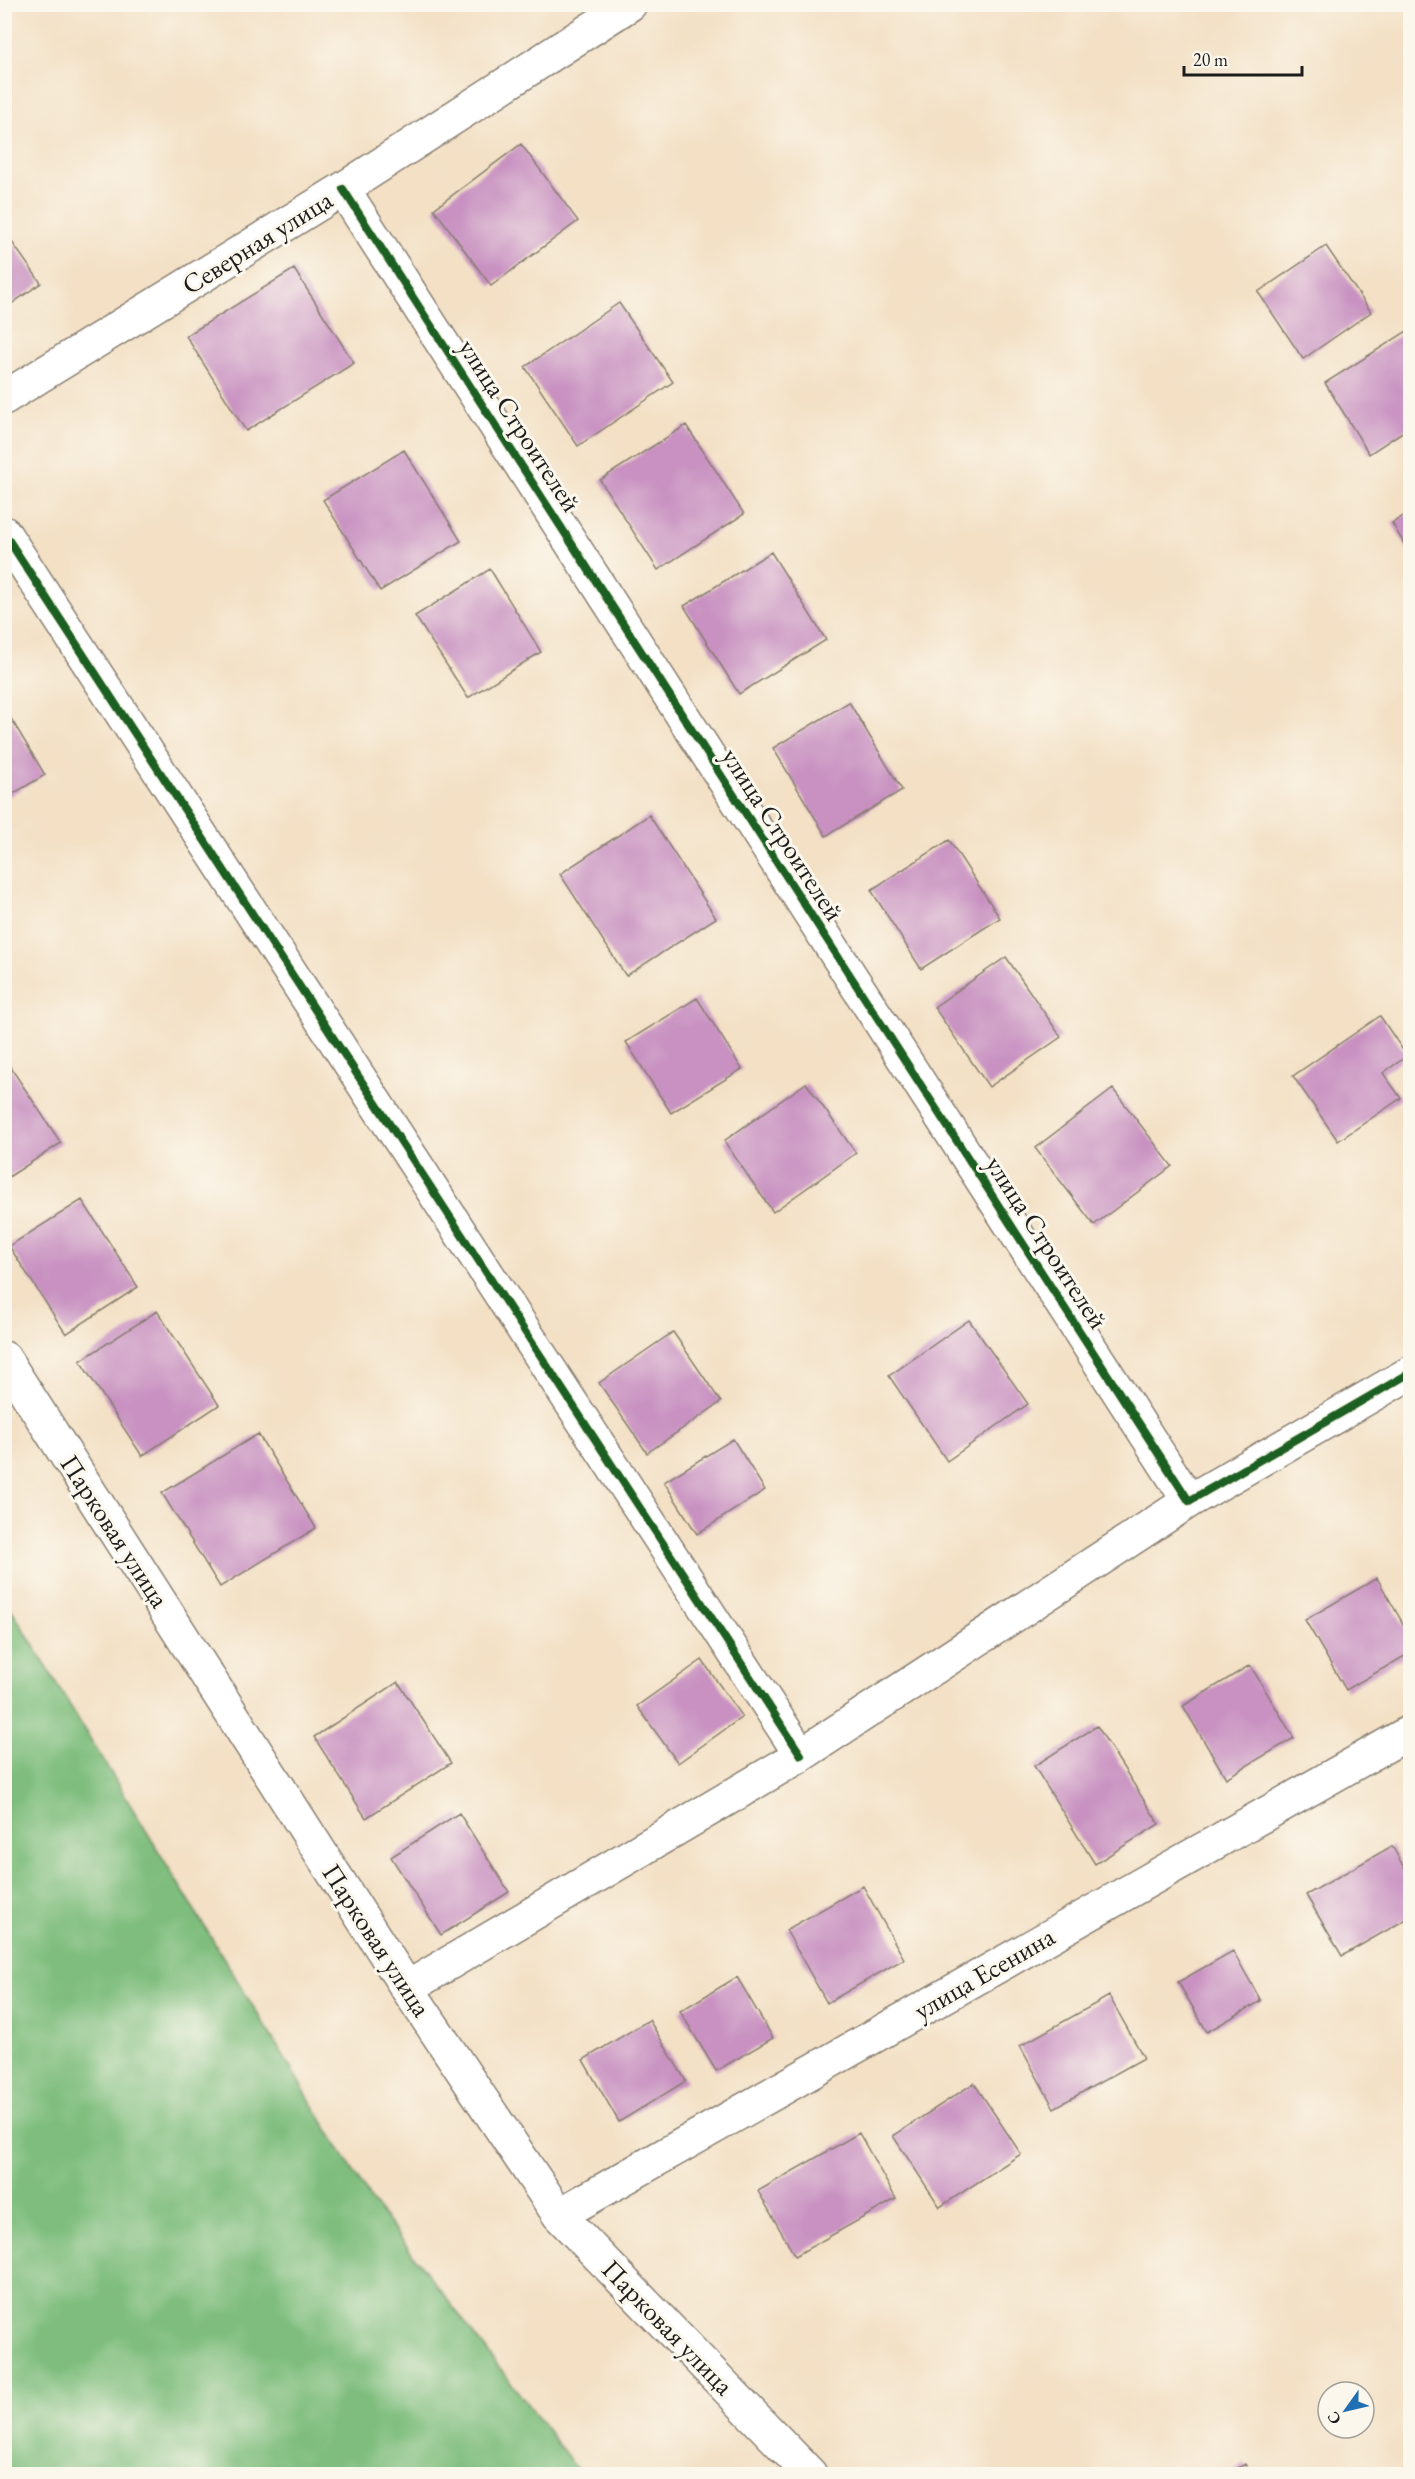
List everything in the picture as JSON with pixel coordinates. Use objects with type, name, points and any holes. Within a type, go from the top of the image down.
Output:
[{"type":"street","name":"Северная улица","points":[[4,398],[343,189],[630,4]]},
{"type":"street","name":"улица Строителей","points":[[343,189],[1189,1501]]},
{"type":"street","points":[[4,533],[801,1755]]},
{"type":"street","name":"Парковая улица","points":[[4,1358],[407,1988],[559,2215],[810,2475]]},
{"type":"street","points":[[407,1988],[801,1755],[1189,1501],[1410,1373]]},
{"type":"street","name":"улица Есенина","points":[[559,2215],[1410,1732]]},
{"type":"green space","points":[[4,1597],[369,2197],[581,2474],[5,2474]]},
{"type":"building","points":[[521,144],[578,221],[491,286],[434,209]]},
{"type":"building","points":[[4,231],[41,283],[4,309]]},
{"type":"building","points":[[1326,246],[1371,312],[1303,359],[1258,292]]},
{"type":"building","points":[[294,269],[354,363],[246,431],[186,336]]},
{"type":"building","points":[[619,303],[673,382],[578,446],[525,367]]},
{"type":"building","points":[[1407,331],[1410,337],[1410,427],[1369,454],[1325,383]]},
{"type":"building","points":[[686,425],[744,514],[658,570],[600,480]]},
{"type":"building","points":[[404,450],[461,541],[380,591],[323,500]]},
{"type":"building","points":[[1410,512],[1410,554],[1392,523]]},
{"type":"building","points":[[771,552],[826,640],[739,694],[684,606]]},
{"type":"building","points":[[490,569],[541,652],[468,698],[415,616]]},
{"type":"building","points":[[849,702],[902,790],[826,836],[773,748]]},
{"type":"building","points":[[4,707],[45,775],[4,799]]},
{"type":"building","points":[[649,815],[716,918],[626,976],[560,874]]},
{"type":"building","points":[[949,840],[1000,918],[921,969],[871,890]]},
{"type":"building","points":[[1006,957],[1061,1037],[989,1087],[934,1007]]},
{"type":"building","points":[[697,998],[742,1069],[671,1113],[626,1042]]},
{"type":"building","points":[[1380,1016],[1407,1056],[1383,1073],[1401,1098],[1338,1141],[1293,1076]]},
{"type":"building","points":[[7,1062],[61,1143],[4,1180],[4,1064]]},
{"type":"building","points":[[806,1083],[856,1153],[773,1212],[724,1141]]},
{"type":"building","points":[[1113,1089],[1172,1166],[1094,1225],[1035,1148]]},
{"type":"building","points":[[82,1200],[138,1287],[66,1334],[9,1246]]},
{"type":"building","points":[[157,1311],[219,1405],[142,1456],[80,1361]]},
{"type":"building","points":[[969,1320],[1028,1404],[947,1461],[889,1376]]},
{"type":"building","points":[[673,1332],[721,1402],[647,1453],[599,1383]]},
{"type":"building","points":[[258,1434],[316,1528],[220,1587],[162,1493]]},
{"type":"building","points":[[733,1439],[765,1490],[697,1534],[664,1482]]},
{"type":"building","points":[[1377,1578],[1410,1636],[1410,1653],[1346,1690],[1305,1620]]},
{"type":"building","points":[[702,1660],[742,1717],[678,1763],[637,1706]]},
{"type":"building","points":[[1250,1665],[1294,1738],[1226,1778],[1183,1706]]},
{"type":"building","points":[[398,1682],[451,1763],[366,1818],[314,1737]]},
{"type":"building","points":[[1097,1726],[1159,1824],[1095,1864],[1034,1766]]},
{"type":"building","points":[[459,1813],[509,1892],[441,1935],[391,1857]]},
{"type":"building","points":[[1392,1846],[1410,1878],[1410,1917],[1342,1956],[1306,1895]]},
{"type":"building","points":[[863,1886],[904,1959],[827,2003],[786,1930]]},
{"type":"building","points":[[1233,1951],[1261,2001],[1207,2032],[1178,1982]]},
{"type":"building","points":[[737,1977],[773,2038],[716,2071],[680,2011]]},
{"type":"building","points":[[1109,1996],[1144,2058],[1054,2108],[1020,2046]]},
{"type":"building","points":[[649,2020],[686,2081],[619,2122],[583,2060]]},
{"type":"building","points":[[974,2083],[1021,2154],[940,2207],[893,2136]]},
{"type":"building","points":[[859,2133],[896,2199],[795,2256],[758,2191]]},
{"type":"building","points":[[1245,2464],[1251,2474],[1228,2474]]},
{"type":"cycle path","points":[[343,189],[1189,1501],[1410,1373]]},
{"type":"cycle path","points":[[4,533],[801,1755]]}]
